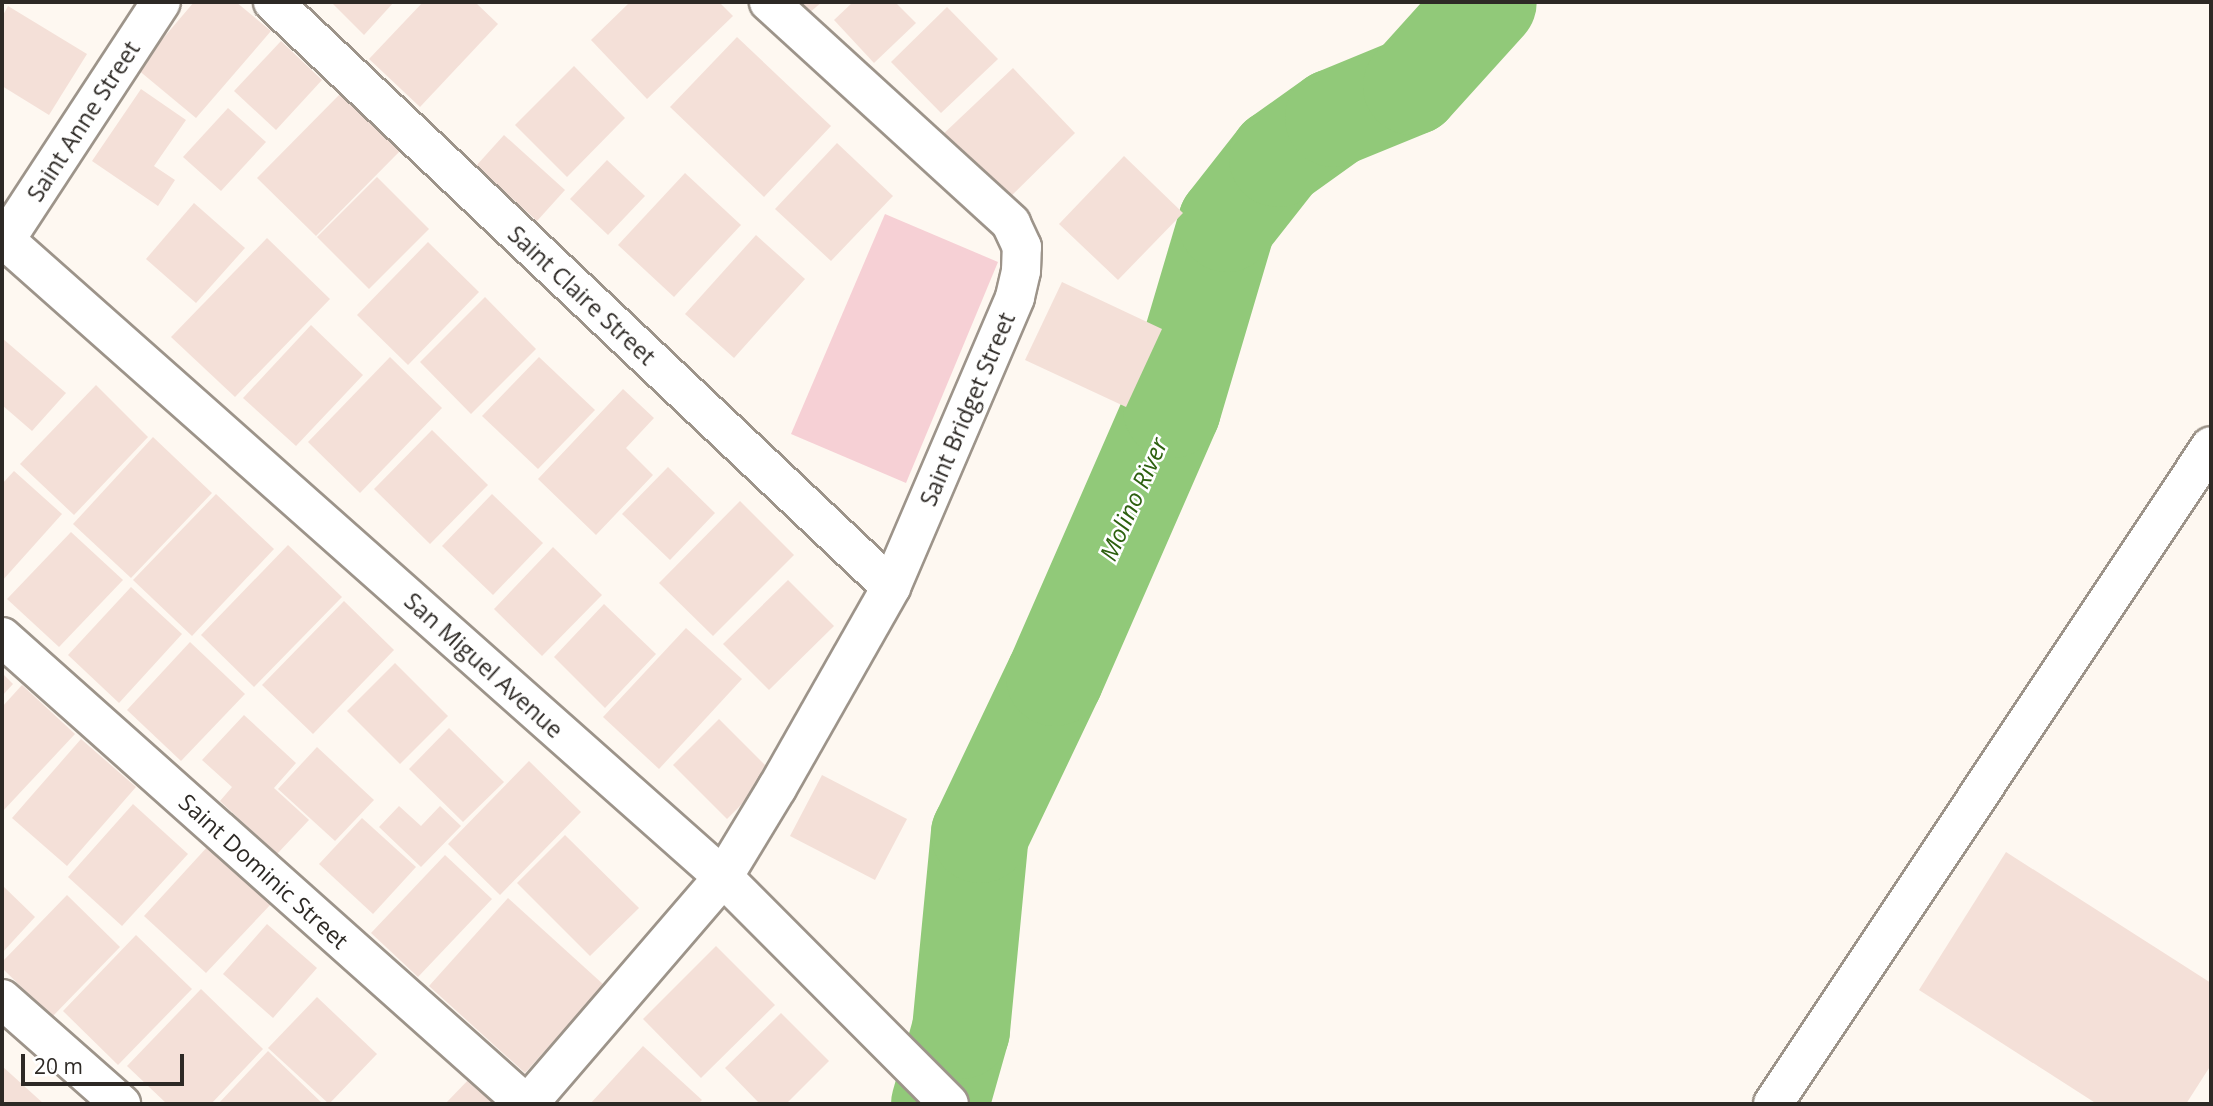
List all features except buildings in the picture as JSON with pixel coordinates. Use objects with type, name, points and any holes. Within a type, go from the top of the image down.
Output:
[{"type":"street","name":"Saint Anne Street","points":[[2,239],[161,2]]},
{"type":"street","name":"Saint Claire Street","points":[[273,2],[891,587]]},
{"type":"street","name":"Saint Bridget Street","points":[[527,1104],[723,877],[891,587],[1015,297],[1022,247],[1011,223],[992,202],[769,2]]},
{"type":"street","name":"San Miguel Avenue","points":[[2,239],[723,877],[949,1104]]},
{"type":"street","points":[[1773,1104],[2211,446]]},
{"type":"street","name":"Saint Dominic Street","points":[[2,637],[527,1104]]},
{"type":"street","points":[[2,999],[121,1104]]},
{"type":"shaded area","points":[[885,214],[998,262],[906,483],[791,434]]},
{"type":"waterway","name":"Molino River","points":[[940,1104],[961,1030],[980,834],[1055,677],[1172,409],[1227,223],[1278,158],[1334,118],[1412,86],[1488,2]]}]
